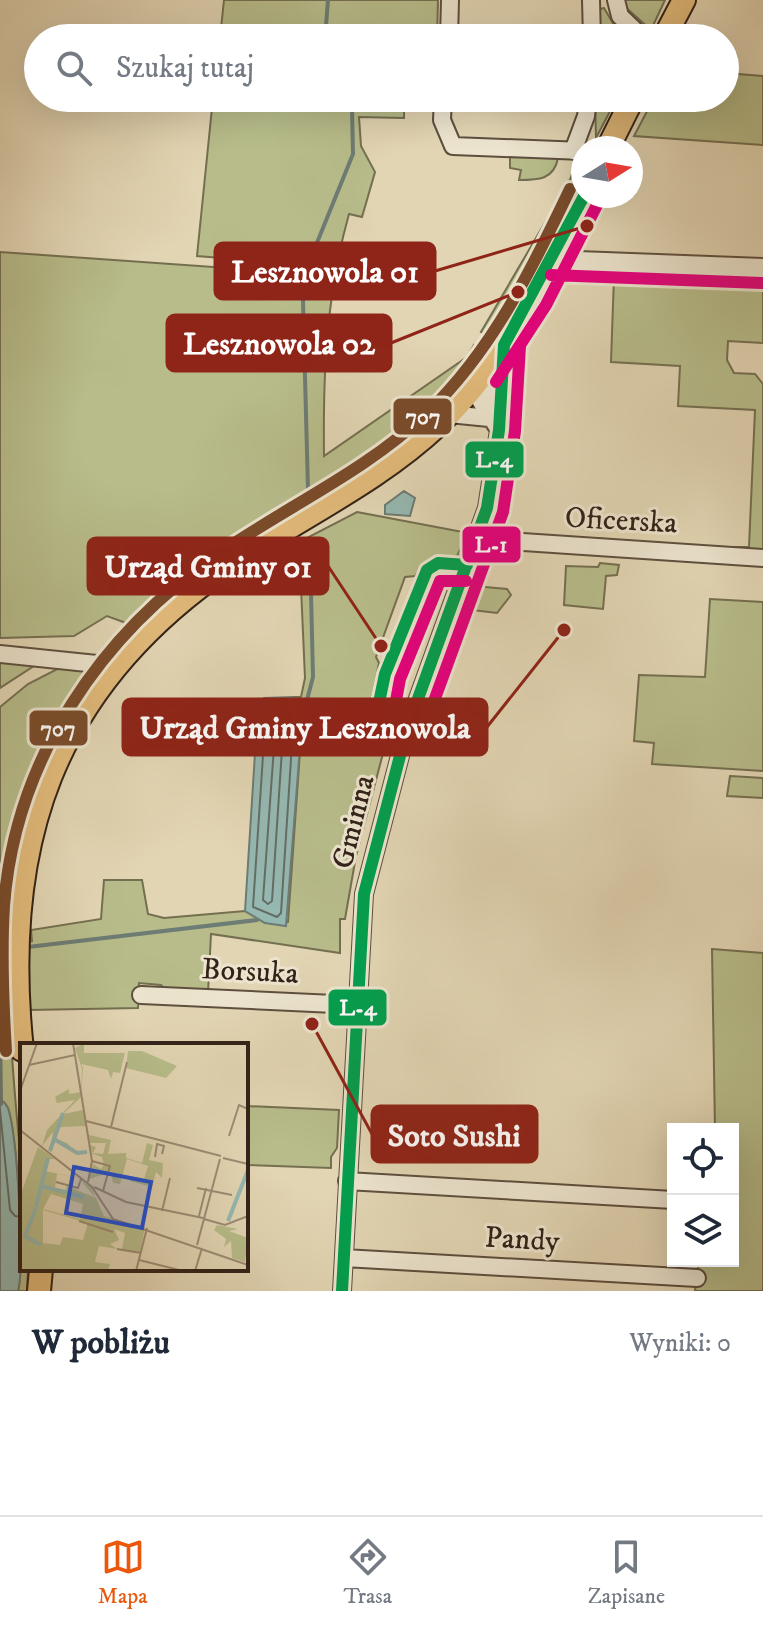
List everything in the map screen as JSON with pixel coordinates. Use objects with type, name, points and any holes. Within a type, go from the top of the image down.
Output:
[{"type":"main road","points":[[671,24],[684,0]]},
{"type":"main road","points":[[614,136],[626,112]]},
{"type":"main road","points":[[22,1043],[16,924],[31,834],[59,757],[116,666],[145,632],[188,594],[377,475],[449,414],[504,345],[578,208]]},
{"type":"main road","points":[[39,1291],[41,1271]]},
{"type":"street","points":[[449,24],[450,0]]},
{"type":"street","points":[[591,0],[592,24]]},
{"type":"street","points":[[616,0],[620,16],[628,24]]},
{"type":"street","points":[[442,112],[442,120],[453,146],[461,150],[571,151]]},
{"type":"street","points":[[581,136],[586,112]]},
{"type":"street","points":[[552,259],[763,267]]},
{"type":"street","name":"Gminna","points":[[342,1291],[364,894],[413,710],[487,508],[504,345]]},
{"type":"street","points":[[449,414],[497,419],[483,386],[475,383]]},
{"type":"street","name":"Oficerska","points":[[477,539],[763,558]]},
{"type":"street","points":[[0,654],[116,666]]},
{"type":"street","name":"Borsuka","points":[[141,995],[356,1005]]},
{"type":"street","points":[[347,1181],[667,1200]]},
{"type":"street","name":"Pandy","points":[[344,1258],[697,1278]]},
{"type":"green space","points":[[224,0],[438,0],[437,24],[221,24]]},
{"type":"green space","points":[[624,0],[665,0],[654,24],[644,24],[623,5]]},
{"type":"green space","points":[[604,8],[613,24],[597,24],[597,10]]},
{"type":"green space","points":[[739,74],[763,76],[763,145],[634,136],[647,112],[739,112]]},
{"type":"green space","points":[[212,112],[404,112],[404,118],[359,117],[361,146],[375,172],[362,217],[349,214],[335,275],[325,364],[324,456],[467,357],[474,345],[483,352],[451,389],[388,446],[344,476],[224,546],[129,624],[107,616],[74,636],[0,638],[0,252],[299,273],[301,260],[270,262],[197,256]]},
{"type":"green space","points":[[595,112],[610,112],[597,136],[596,136]]},
{"type":"green space","points":[[510,157],[558,158],[549,175],[519,180],[521,170],[510,168]]},
{"type":"green space","points":[[571,177],[571,188],[547,236],[504,306],[494,337],[481,332],[557,202],[564,195]]},
{"type":"green space","points":[[645,272],[645,277],[763,283],[763,343],[728,341],[727,360],[734,373],[755,374],[763,384],[763,553],[730,551],[730,547],[749,547],[755,410],[678,406],[680,366],[611,362],[614,276]]},
{"type":"green space","points":[[357,512],[468,533],[457,556],[429,563],[415,576],[405,577],[376,657],[379,663],[370,708],[372,717],[393,733],[395,742],[386,742],[356,856],[345,919],[340,919],[340,953],[211,934],[208,993],[167,991],[161,985],[139,983],[138,1008],[29,1010],[26,943],[32,941],[31,930],[101,919],[104,880],[142,880],[148,914],[164,918],[245,911],[265,923],[288,922],[303,709],[293,697],[301,697],[305,678],[299,542]]},
{"type":"green space","points":[[600,563],[619,565],[617,575],[606,576],[603,609],[564,605],[566,566],[598,567]]},
{"type":"green space","points":[[474,586],[507,589],[511,595],[497,613],[472,610],[465,604]]},
{"type":"green space","points":[[710,599],[763,602],[763,771],[652,764],[654,743],[634,741],[639,675],[705,677]]},
{"type":"green space","points":[[0,659],[40,662],[0,688]]},
{"type":"green space","points":[[65,665],[94,670],[58,725],[38,764],[15,826],[8,955],[20,1150],[20,1228],[11,1123],[8,1108],[0,1099],[0,707],[28,684]]},
{"type":"green space","points":[[408,669],[400,697],[409,701],[403,715],[392,719],[385,714],[383,703]]},
{"type":"green space","points":[[730,776],[763,778],[763,798],[727,796]]},
{"type":"green space","points":[[712,949],[763,953],[763,1291],[695,1291],[698,1267],[739,1267],[739,1123],[715,1123]]},
{"type":"green space","points":[[248,1106],[339,1110],[337,1148],[331,1157],[331,1168],[248,1165]]},
{"type":"green space","points":[[20,1271],[28,1271],[27,1291],[18,1291]]},
{"type":"water","points":[[404,491],[415,498],[410,516],[385,514],[385,505]]},
{"type":"water","points":[[293,697],[303,709],[286,926],[265,923],[245,911],[258,706],[264,698]]},
{"type":"water","points":[[0,1099],[8,1108],[17,1171],[20,1271],[18,1291],[0,1291]]},
{"type":"waterway","points":[[326,24],[328,0]]},
{"type":"waterway","points":[[312,255],[353,154],[352,112]]},
{"type":"waterway","points":[[308,272],[303,301],[308,490]]},
{"type":"waterway","points":[[299,705],[307,700],[313,677],[310,551]]},
{"type":"waterway","points":[[28,947],[257,920]]},
{"type":"waterway","points":[[0,1027],[1,1104]]},
{"type":"transit line","name":"707","points":[[6,1051],[3,924],[12,852],[26,800],[46,751],[72,704],[103,661],[138,621],[178,584],[221,552],[379,452],[427,413],[471,363],[509,308],[570,189]]},
{"type":"transit line","name":"L-4","points":[[342,1291],[364,894],[407,729],[487,508],[499,430],[504,345],[578,208]]},
{"type":"transit line","name":"L-1","points":[[496,382],[546,305],[595,208]]},
{"type":"transit line","name":"L-1","points":[[551,275],[762,283]]},
{"type":"transit line","name":"L-1","points":[[422,734],[503,512],[515,431],[520,346]]},
{"type":"transit line","name":"L-4","points":[[407,729],[394,726],[377,712],[385,674],[427,570],[438,563],[467,565]]},
{"type":"transit line","name":"L-1","points":[[411,713],[395,706],[400,679],[440,581],[466,581]]},
{"type":"place","name":"Lesznowola 01","points":[[587,226]]},
{"type":"place","name":"Lesznowola 02","points":[[518,292]]},
{"type":"place","name":"Urząd Gminy Lesznowola","points":[[564,630]]},
{"type":"place","name":"Urząd Gminy 01","points":[[381,646]]},
{"type":"place","name":"Soto Sushi","points":[[312,1024]]}]
